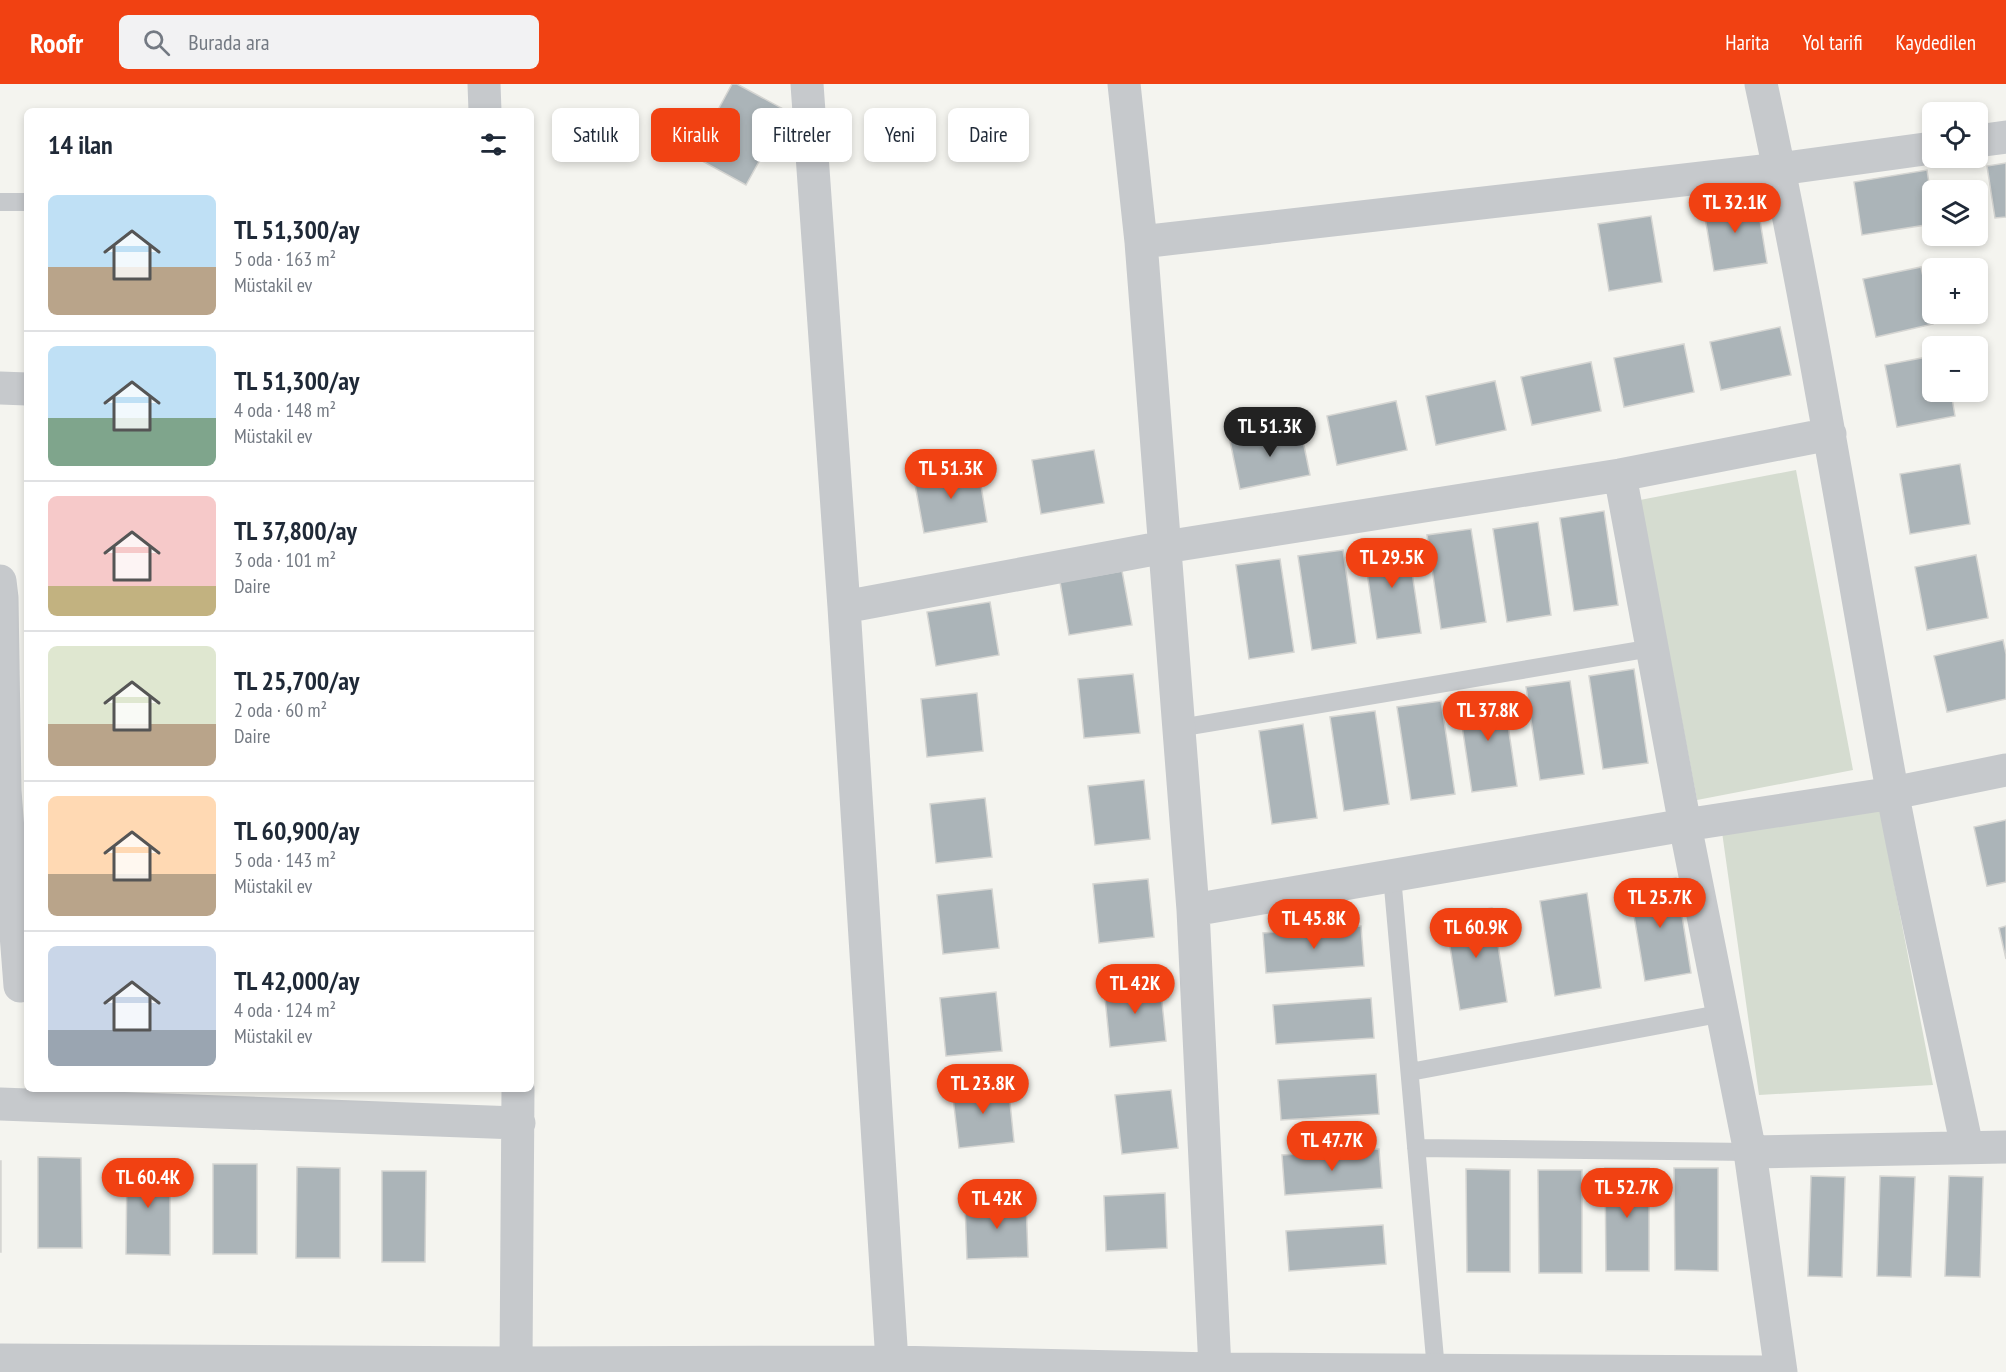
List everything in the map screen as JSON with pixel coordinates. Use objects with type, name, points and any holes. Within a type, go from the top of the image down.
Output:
[{"type":"street","points":[[484,84],[485,108]]},
{"type":"street","points":[[807,84],[844,607],[892,1362]]},
{"type":"street","points":[[1124,84],[1142,242],[1193,910],[1215,1369]]},
{"type":"street","points":[[1761,84],[1780,169],[1830,434],[1893,793],[1967,1147]]},
{"type":"street","points":[[1988,139],[2006,137]]},
{"type":"street","points":[[1142,242],[1780,169],[1922,149]]},
{"type":"street","points":[[0,388],[24,389]]},
{"type":"street","points":[[844,607],[1165,547],[1620,475],[1830,434]]},
{"type":"street","points":[[1620,475],[1685,825],[1750,1152],[1780,1372]]},
{"type":"street","points":[[10,592],[16,791],[16,986]]},
{"type":"street","points":[[1193,910],[1685,825],[1893,793],[2006,770]]},
{"type":"street","points":[[516,1363],[518,1092]]},
{"type":"street","points":[[0,1104],[519,1123]]},
{"type":"street","points":[[1750,1152],[2006,1147]]},
{"type":"street","points":[[0,1360],[516,1363],[892,1362],[1215,1369],[1765,1372]]},
{"type":"lane","points":[[0,202],[24,202]]},
{"type":"lane","points":[[1179,728],[1652,648]]},
{"type":"lane","points":[[1392,876],[1436,1370]]},
{"type":"lane","points":[[1410,1072],[1724,1013]]},
{"type":"lane","points":[[1416,1149],[1750,1152]]},
{"type":"shaded area","points":[[1796,470],[1853,770],[1697,800],[1640,500]]},
{"type":"shaded area","points":[[1879,806],[1933,1085],[1759,1095],[1722,832]]},
{"type":"building","points":[[732,84],[737,84],[781,108],[752,108],[752,162],[759,162],[746,185],[704,162],[740,162],[740,108],[719,108]]},
{"type":"building","points":[[2006,163],[2006,217],[1995,218],[1988,166]]},
{"type":"building","points":[[1927,170],[1929,180],[1922,180],[1922,226],[1862,235],[1854,182]]},
{"type":"building","points":[[1756,196],[1767,263],[1714,271],[1703,205]]},
{"type":"building","points":[[1651,216],[1662,282],[1609,291],[1598,224]]},
{"type":"building","points":[[1921,267],[1922,324],[1933,324],[1876,337],[1863,279]]},
{"type":"building","points":[[1780,327],[1791,375],[1721,390],[1710,342]]},
{"type":"building","points":[[1684,344],[1694,392],[1624,407],[1614,358]]},
{"type":"building","points":[[1922,358],[1922,402],[1953,402],[1955,416],[1897,427],[1885,365]]},
{"type":"building","points":[[1591,362],[1601,411],[1532,425],[1521,377]]},
{"type":"building","points":[[1495,381],[1506,430],[1436,445],[1426,396]]},
{"type":"building","points":[[1396,401],[1407,450],[1337,465],[1327,416]]},
{"type":"building","points":[[1300,426],[1310,475],[1240,489],[1230,441]]},
{"type":"building","points":[[1094,450],[1104,503],[1041,514],[1032,460]]},
{"type":"building","points":[[1960,464],[1970,524],[1910,534],[1900,474]]},
{"type":"building","points":[[978,468],[987,522],[924,533],[914,479]]},
{"type":"building","points":[[1604,511],[1618,605],[1574,611],[1560,518]]},
{"type":"building","points":[[1538,522],[1551,615],[1507,622],[1493,529]]},
{"type":"building","points":[[1471,529],[1486,622],[1441,629],[1427,535]]},
{"type":"building","points":[[1407,539],[1421,633],[1377,639],[1363,546]]},
{"type":"building","points":[[1343,550],[1356,643],[1312,650],[1298,556]]},
{"type":"building","points":[[1976,555],[1988,618],[1927,630],[1915,567]]},
{"type":"building","points":[[1280,559],[1294,652],[1249,659],[1236,565]]},
{"type":"building","points":[[1122,571],[1132,625],[1069,635],[1060,582]]},
{"type":"building","points":[[990,602],[999,655],[936,666],[927,612]]},
{"type":"building","points":[[2003,640],[2006,654],[2006,699],[1947,712],[1934,656]]},
{"type":"building","points":[[1634,669],[1648,763],[1603,769],[1589,676]]},
{"type":"building","points":[[1133,674],[1140,733],[1084,738],[1078,679]]},
{"type":"building","points":[[1570,681],[1584,774],[1540,780],[1526,687]]},
{"type":"building","points":[[1503,692],[1517,786],[1472,792],[1458,699]]},
{"type":"building","points":[[977,693],[983,751],[927,757],[921,699]]},
{"type":"building","points":[[1441,701],[1455,794],[1411,800],[1397,707]]},
{"type":"building","points":[[1375,711],[1389,804],[1344,811],[1330,717]]},
{"type":"building","points":[[1303,724],[1317,818],[1272,824],[1259,731]]},
{"type":"building","points":[[1144,780],[1150,839],[1095,845],[1088,786]]},
{"type":"building","points":[[985,798],[992,857],[936,863],[930,804]]},
{"type":"building","points":[[2006,820],[2006,882],[1987,886],[1974,827]]},
{"type":"building","points":[[1676,878],[1691,973],[1645,981],[1629,886]]},
{"type":"building","points":[[1148,879],[1154,937],[1099,943],[1093,884]]},
{"type":"building","points":[[992,889],[999,948],[943,954],[937,895]]},
{"type":"building","points":[[1587,893],[1601,988],[1555,996],[1540,901]]},
{"type":"building","points":[[1492,908],[1507,1002],[1460,1010],[1445,915]]},
{"type":"building","points":[[1361,926],[1364,966],[1266,973],[1263,933]]},
{"type":"building","points":[[2006,926],[2006,959],[1999,928]]},
{"type":"building","points":[[1160,983],[1166,1041],[1110,1047],[1104,988]]},
{"type":"building","points":[[996,992],[1002,1051],[946,1056],[940,998]]},
{"type":"building","points":[[1371,998],[1374,1038],[1276,1044],[1273,1005]]},
{"type":"building","points":[[1376,1074],[1379,1114],[1281,1120],[1278,1080]]},
{"type":"building","points":[[1008,1083],[1014,1142],[959,1148],[952,1089]]},
{"type":"building","points":[[1171,1090],[1178,1148],[1122,1154],[1115,1095]]},
{"type":"building","points":[[1379,1149],[1382,1188],[1285,1195],[1282,1155]]},
{"type":"building","points":[[38,1157],[81,1158],[82,1248],[38,1248]]},
{"type":"building","points":[[1,1161],[1,1252],[0,1252]]},
{"type":"building","points":[[127,1163],[170,1164],[170,1255],[126,1254]]},
{"type":"building","points":[[213,1164],[257,1164],[257,1254],[213,1254]]},
{"type":"building","points":[[297,1167],[340,1168],[340,1258],[296,1258]]},
{"type":"building","points":[[1605,1168],[1649,1168],[1649,1271],[1606,1271]]},
{"type":"building","points":[[1674,1168],[1718,1168],[1718,1271],[1675,1270]]},
{"type":"building","points":[[1466,1169],[1510,1170],[1510,1272],[1467,1272]]},
{"type":"building","points":[[1538,1170],[1582,1170],[1582,1273],[1539,1273]]},
{"type":"building","points":[[382,1171],[426,1171],[425,1262],[382,1262]]},
{"type":"building","points":[[1811,1176],[1845,1177],[1842,1277],[1808,1276]]},
{"type":"building","points":[[1880,1176],[1915,1177],[1911,1277],[1877,1276]]},
{"type":"building","points":[[1949,1176],[1983,1177],[1980,1277],[1945,1276]]},
{"type":"building","points":[[1165,1193],[1167,1248],[1106,1251],[1104,1196]]},
{"type":"building","points":[[1026,1201],[1028,1257],[967,1259],[965,1204]]},
{"type":"building","points":[[1383,1225],[1386,1264],[1289,1271],[1286,1231]]}]
